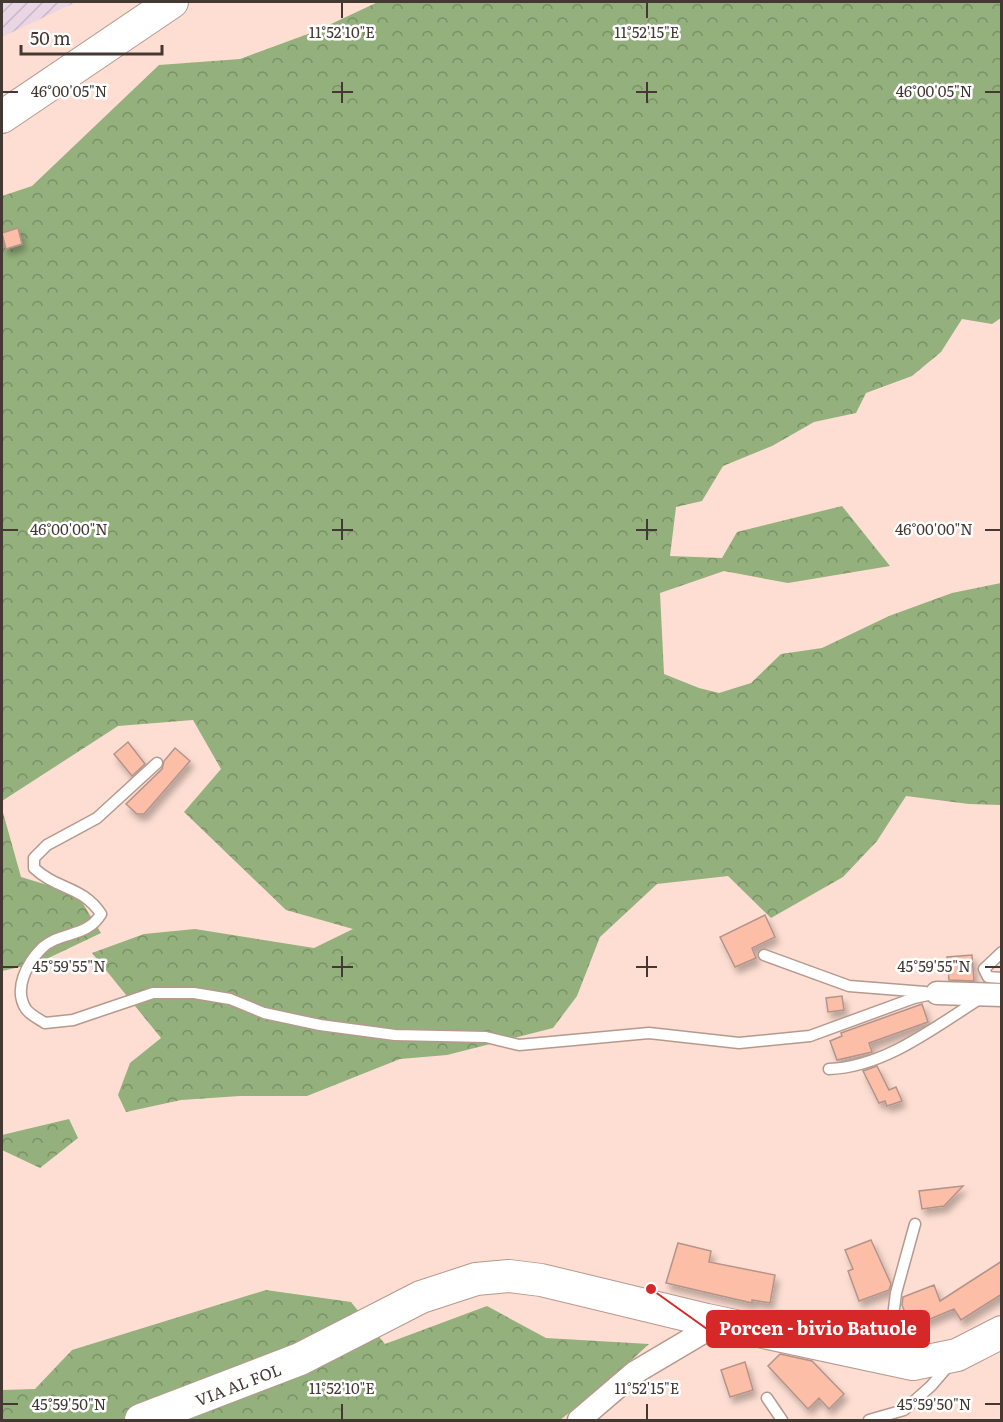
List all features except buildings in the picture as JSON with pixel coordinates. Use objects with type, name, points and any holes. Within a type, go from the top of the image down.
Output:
[{"type":"street","points":[[2,117],[172,2]]},
{"type":"street","points":[[938,993],[994,995]]},
{"type":"street","name":"VIA AL FOL","points":[[141,1420],[300,1359],[421,1297],[476,1279],[509,1276],[541,1280],[707,1320],[913,1365],[957,1355],[1002,1332]]},
{"type":"street","points":[[579,1420],[634,1373],[705,1331],[707,1320]]},
{"type":"lane","points":[[157,763],[97,818],[47,845],[34,858],[34,868],[45,878],[91,899],[101,914],[90,928],[43,946],[24,974],[19,993],[27,1011],[45,1023],[74,1020],[153,993],[194,993],[230,999],[264,1013],[320,1025],[395,1035],[486,1037],[519,1046],[649,1033],[739,1043],[810,1036],[914,998],[938,993]]},
{"type":"lane","points":[[1002,952],[984,969],[988,977],[1002,978]]},
{"type":"lane","points":[[764,955],[849,986],[938,993]]},
{"type":"lane","points":[[829,1069],[848,1068],[905,1046],[994,995]]},
{"type":"lane","points":[[887,1359],[896,1293],[915,1224]]},
{"type":"lane","points":[[868,1420],[904,1410],[931,1386],[957,1355]]},
{"type":"lane","points":[[767,1398],[782,1420]]},
{"type":"shaded area","points":[[2,2],[76,2],[2,37]]},
{"type":"green space","points":[[378,2],[1001,2],[1001,318],[992,324],[962,319],[941,352],[912,376],[866,393],[856,413],[814,422],[772,446],[723,466],[702,501],[676,507],[670,556],[722,558],[737,532],[842,506],[890,566],[788,583],[724,571],[660,593],[664,674],[699,688],[719,693],[751,683],[781,654],[822,648],[889,616],[952,593],[1001,583],[1001,805],[969,804],[906,796],[877,841],[843,877],[771,918],[728,876],[657,884],[600,937],[577,996],[553,1028],[447,1055],[400,1059],[307,1096],[240,1096],[181,1100],[126,1112],[118,1095],[130,1063],[161,1038],[92,953],[144,934],[195,929],[314,948],[353,929],[286,910],[184,812],[221,769],[193,720],[118,726],[2,801],[2,196],[32,186],[159,65],[240,59],[316,31]]},
{"type":"green space","points":[[2,809],[21,877],[77,894],[101,933],[38,963],[2,971]]},
{"type":"green space","points":[[69,1119],[78,1138],[40,1168],[2,1150],[2,1135]]},
{"type":"green space","points":[[266,1290],[351,1302],[385,1344],[487,1306],[546,1338],[649,1344],[603,1386],[560,1420],[2,1420],[2,1390],[35,1389],[72,1350]]},
{"type":"place","name":"Porcen - bivio Batuole","points":[[651,1289]]}]
